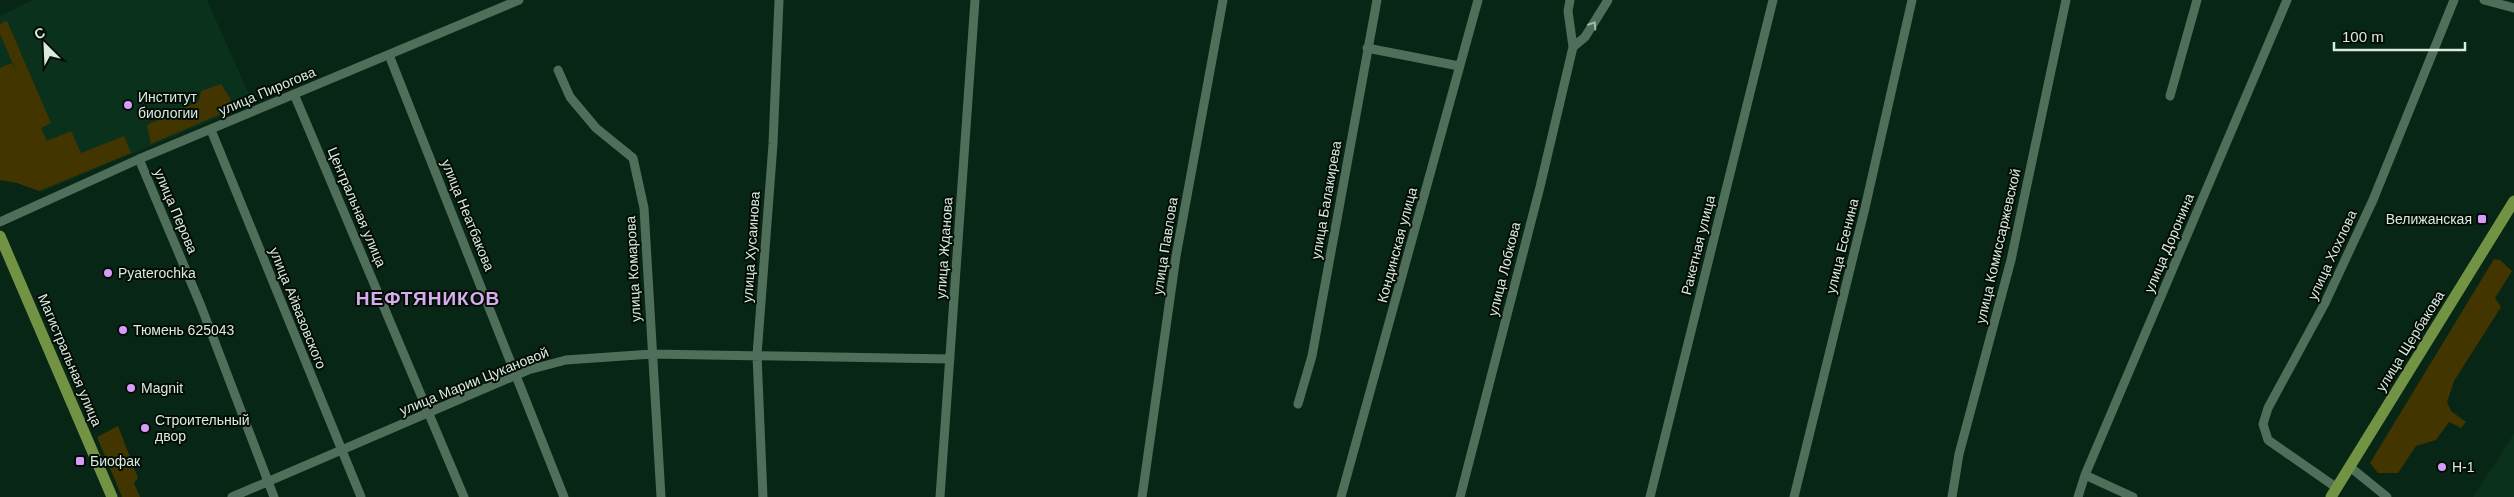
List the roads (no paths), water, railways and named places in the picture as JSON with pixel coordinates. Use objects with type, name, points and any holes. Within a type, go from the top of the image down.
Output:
[{"type":"main road","name":"улица Щербакова","points":[[2334,493],[2514,201]]},
{"type":"main road","name":"Магистральная улица","points":[[0,236],[112,497]]},
{"type":"street","name":"улица Пирогова","points":[[0,222],[139,159],[519,0]]},
{"type":"street","name":"улица Хусаинова","points":[[763,497],[757,355],[773,144],[779,0]]},
{"type":"street","name":"улица Жданова","points":[[940,497],[975,0]]},
{"type":"street","name":"улица Павлова","points":[[1142,497],[1176,256],[1223,0]]},
{"type":"street","name":"улица Балакирева","points":[[1298,404],[1312,356],[1377,0]]},
{"type":"street","name":"Кондинская улица","points":[[1341,497],[1478,0]]},
{"type":"street","name":"улица Лобкова","points":[[1460,497],[1540,186],[1573,47],[1568,11],[1570,0]]},
{"type":"street","name":"улица Лобкова","points":[[1573,47],[1585,37],[1608,0]]},
{"type":"street","name":"Ракетная улица","points":[[1650,497],[1773,0]]},
{"type":"street","name":"улица Есенина","points":[[1794,497],[1867,199],[1912,0]]},
{"type":"street","name":"улица Комиссаржевской","points":[[1952,497],[1959,454],[2011,260],[2066,0]]},
{"type":"street","points":[[2170,96],[2196,0]]},
{"type":"street","name":"улица Доронина","points":[[2078,497],[2085,475],[2287,0]]},
{"type":"street","name":"улица Хохлова","points":[[2334,493],[2268,440],[2263,424],[2268,408],[2325,303],[2373,200],[2454,0]]},
{"type":"street","points":[[2484,0],[2514,8]]},
{"type":"street","points":[[1368,48],[1459,66]]},
{"type":"street","name":"улица Неатбакова","points":[[389,54],[564,497]]},
{"type":"street","name":"улица Комарова","points":[[558,70],[570,97],[596,128],[633,158],[644,208],[661,497]]},
{"type":"street","name":"Центральная улица","points":[[294,94],[464,497]]},
{"type":"street","name":"улица Айвазовского","points":[[211,130],[361,497]]},
{"type":"street","name":"улица Перова","points":[[139,159],[201,306],[274,497]]},
{"type":"street","name":"улица Марии Цукановой","points":[[232,497],[516,376],[566,360],[652,354],[950,359]]},
{"type":"street","points":[[2350,467],[2388,497]]},
{"type":"street","points":[[2085,475],[2133,497]]},
{"type":"place","name":"Институт биологии","points":[[128,105]]},
{"type":"place","name":"Велижанская","points":[[2482,219]]},
{"type":"place","name":"Pyaterochka","points":[[108,273]]},
{"type":"place","name":"Тюмень 625043","points":[[123,330]]},
{"type":"place","name":"Magnit","points":[[131,388]]},
{"type":"place","name":"Строительный двор","points":[[145,428]]},
{"type":"place","name":"Биофак","points":[[80,461]]},
{"type":"place","name":"Н-1","points":[[2442,467]]},
{"type":"district","name":"НЕФТЯНИКОВ","points":[[428,298]]}]
